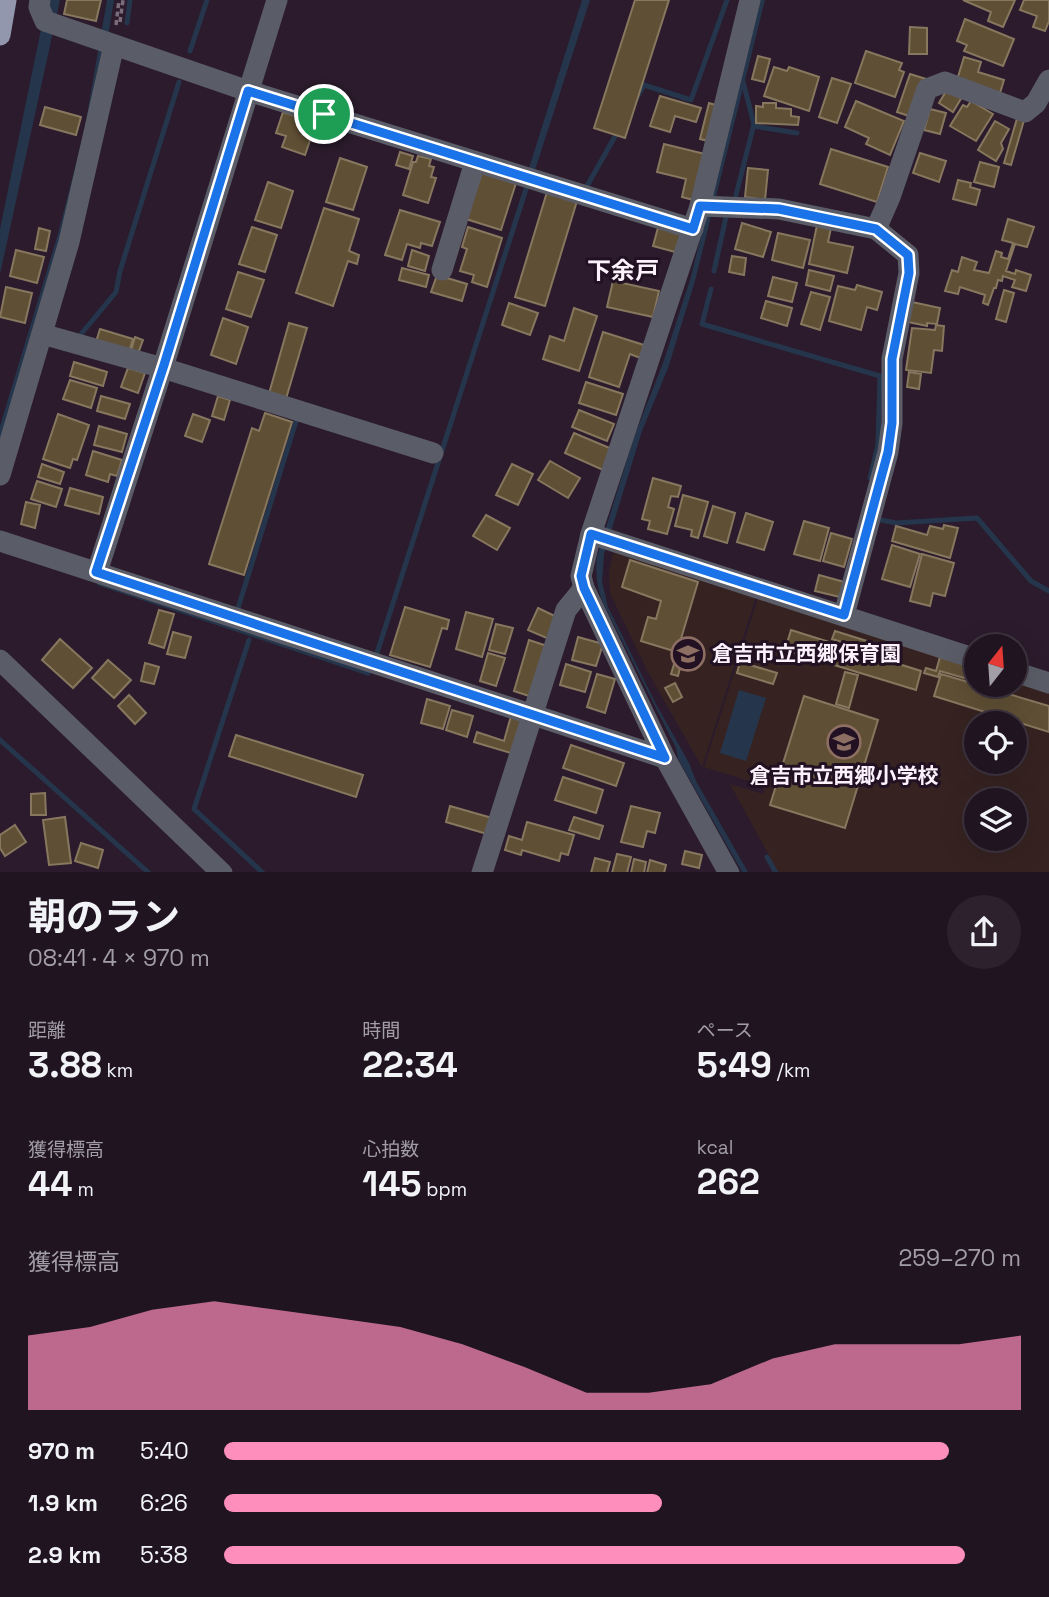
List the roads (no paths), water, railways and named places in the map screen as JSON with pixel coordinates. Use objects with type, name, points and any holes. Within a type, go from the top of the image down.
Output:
[{"type":"main road","points":[[0,35],[6,0]]},
{"type":"street","points":[[40,0],[39,7],[45,21],[248,91],[693,229]]},
{"type":"street","points":[[96,572],[163,368],[277,0]]},
{"type":"street","points":[[728,872],[665,758],[584,588],[581,576],[591,534],[700,206],[750,0]]},
{"type":"street","points":[[0,475],[43,334],[84,182],[114,45]]},
{"type":"street","points":[[876,229],[890,197],[927,89],[945,82],[1025,112],[1036,103],[1049,79]]},
{"type":"street","points":[[442,270],[475,162]]},
{"type":"street","points":[[700,206],[779,209],[876,229],[908,255],[909,273],[892,359],[892,423],[888,452],[844,615]]},
{"type":"street","points":[[43,334],[163,368],[433,453]]},
{"type":"street","points":[[591,534],[964,655]]},
{"type":"street","points":[[0,541],[665,758]]},
{"type":"street","points":[[482,872],[566,610],[584,588]]},
{"type":"street","points":[[0,660],[221,872]]},
{"type":"street","points":[[1027,676],[1049,683]]},
{"type":"water","points":[[47,0],[60,0],[0,274],[0,229]]},
{"type":"water","points":[[107,0],[114,0],[93,129],[0,457],[0,426],[58,234],[84,132]]},
{"type":"water","points":[[582,0],[590,0],[535,170],[529,168]]},
{"type":"water","points":[[760,0],[765,0],[695,281],[668,368],[642,431],[604,554],[602,582],[608,607],[656,704],[748,872],[742,872],[678,759],[676,748],[602,601],[596,569],[597,557],[634,437],[663,363],[690,280]]},
{"type":"water","points":[[524,187],[529,188],[379,655],[374,654]]},
{"type":"water","points":[[99,581],[371,670],[369,676],[97,585]]},
{"type":"water","points":[[739,690],[766,698],[746,761],[720,753]]},
{"type":"waterway","points":[[127,23],[130,0]]},
{"type":"waterway","points":[[190,51],[207,0]]},
{"type":"waterway","points":[[635,101],[644,85],[691,100],[727,0]]},
{"type":"waterway","points":[[77,339],[116,292],[120,271],[179,82]]},
{"type":"waterway","points":[[736,195],[754,124],[743,82]]},
{"type":"waterway","points":[[753,126],[797,133]]},
{"type":"waterway","points":[[587,186],[618,131]]},
{"type":"waterway","points":[[714,271],[726,217]]},
{"type":"waterway","points":[[711,289],[702,324],[880,376],[878,445],[870,478]]},
{"type":"waterway","points":[[238,608],[297,418]]},
{"type":"waterway","points":[[881,520],[896,523],[977,518],[1031,581],[1049,591]]},
{"type":"waterway","points":[[249,640],[194,809],[262,872]]},
{"type":"waterway","points":[[0,740],[148,872]]},
{"type":"waterway","points":[[767,857],[775,872]]},
{"type":"place","name":"倉吉市立西郷保育園","points":[[688,654]]},
{"type":"place","name":"倉吉市立西郷小学校","points":[[844,742]]},
{"type":"district","name":"下余戸","points":[[623,271]]}]
